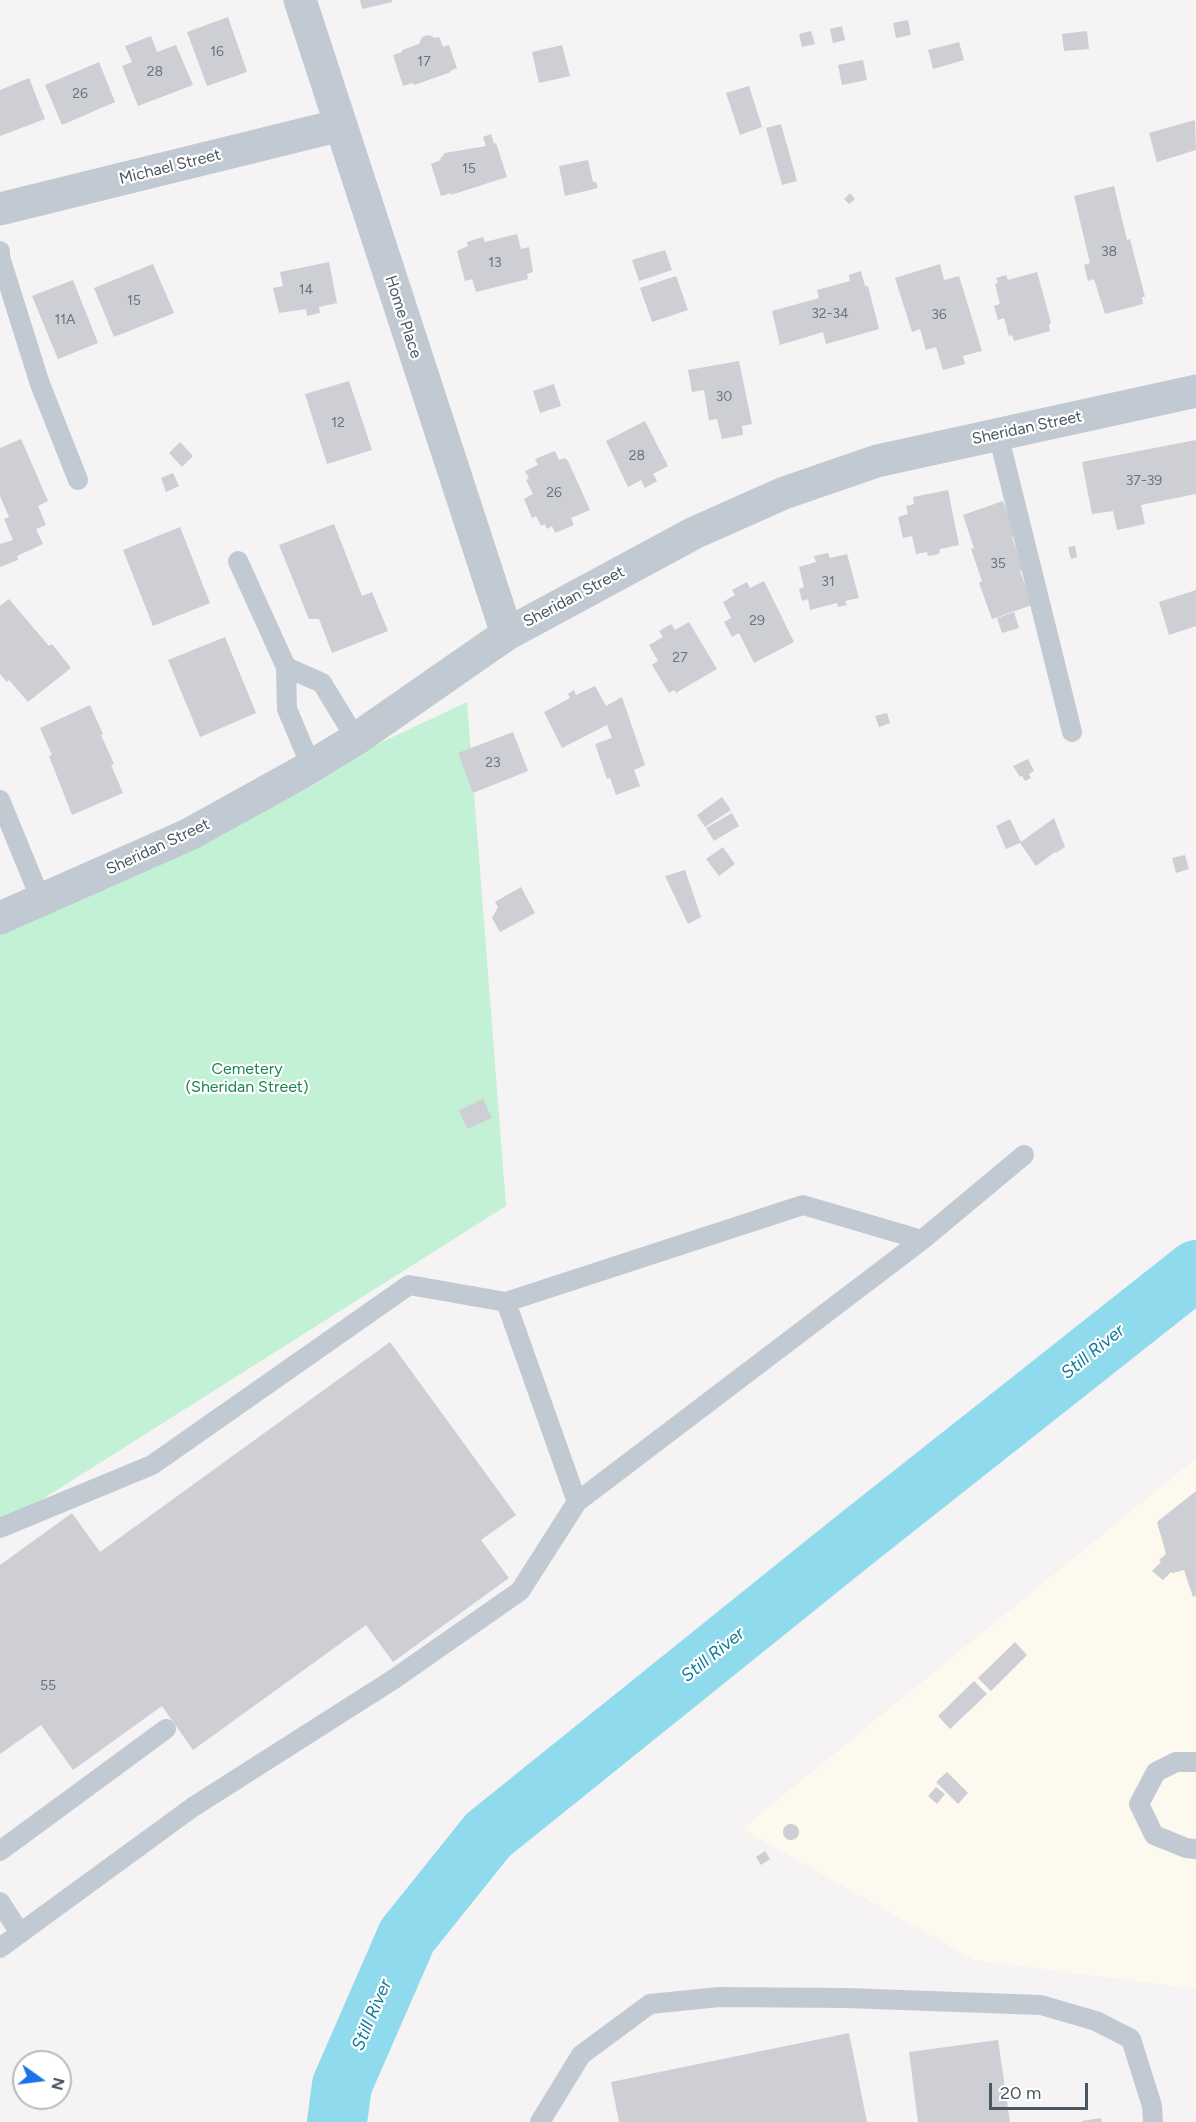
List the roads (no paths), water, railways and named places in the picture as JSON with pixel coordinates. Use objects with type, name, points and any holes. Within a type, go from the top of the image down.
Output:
[{"type":"street","name":"Home Place","points":[[300,0],[507,634]]},
{"type":"street","name":"Michael Street","points":[[0,208],[341,125]]},
{"type":"street","name":"Sheridan Street","points":[[0,918],[190,834],[356,739],[507,634],[694,533],[784,493],[877,461],[1196,391]]},
{"type":"lane","points":[[0,251],[40,384],[78,480]]},
{"type":"lane","points":[[998,434],[1072,732]]},
{"type":"lane","points":[[238,561],[286,667],[287,709],[311,766]]},
{"type":"lane","points":[[286,667],[322,683],[356,739]]},
{"type":"lane","points":[[0,800],[41,900]]},
{"type":"lane","points":[[0,1948],[193,1807],[394,1679],[520,1591],[577,1502],[921,1240],[1024,1155]]},
{"type":"lane","points":[[0,1528],[152,1465],[409,1285],[506,1302],[803,1205],[921,1240]]},
{"type":"lane","points":[[506,1302],[577,1502]]},
{"type":"lane","points":[[0,1851],[165,1730]]},
{"type":"lane","points":[[1196,1762],[1176,1762],[1156,1772],[1139,1804],[1154,1835],[1186,1848],[1196,1849]]},
{"type":"lane","points":[[0,1902],[20,1933]]},
{"type":"lane","points":[[540,2122],[580,2055],[650,2004],[719,1997],[846,1998],[1041,2005],[1096,2021],[1131,2039],[1152,2106],[1153,2122]]},
{"type":"waterway","name":"Still River","points":[[337,2122],[342,2085],[407,1936],[488,1835],[852,1542],[1196,1270]]},
{"type":"park label","name":"Cemetery (Sheridan Street)","points":[[247,1078]]}]
